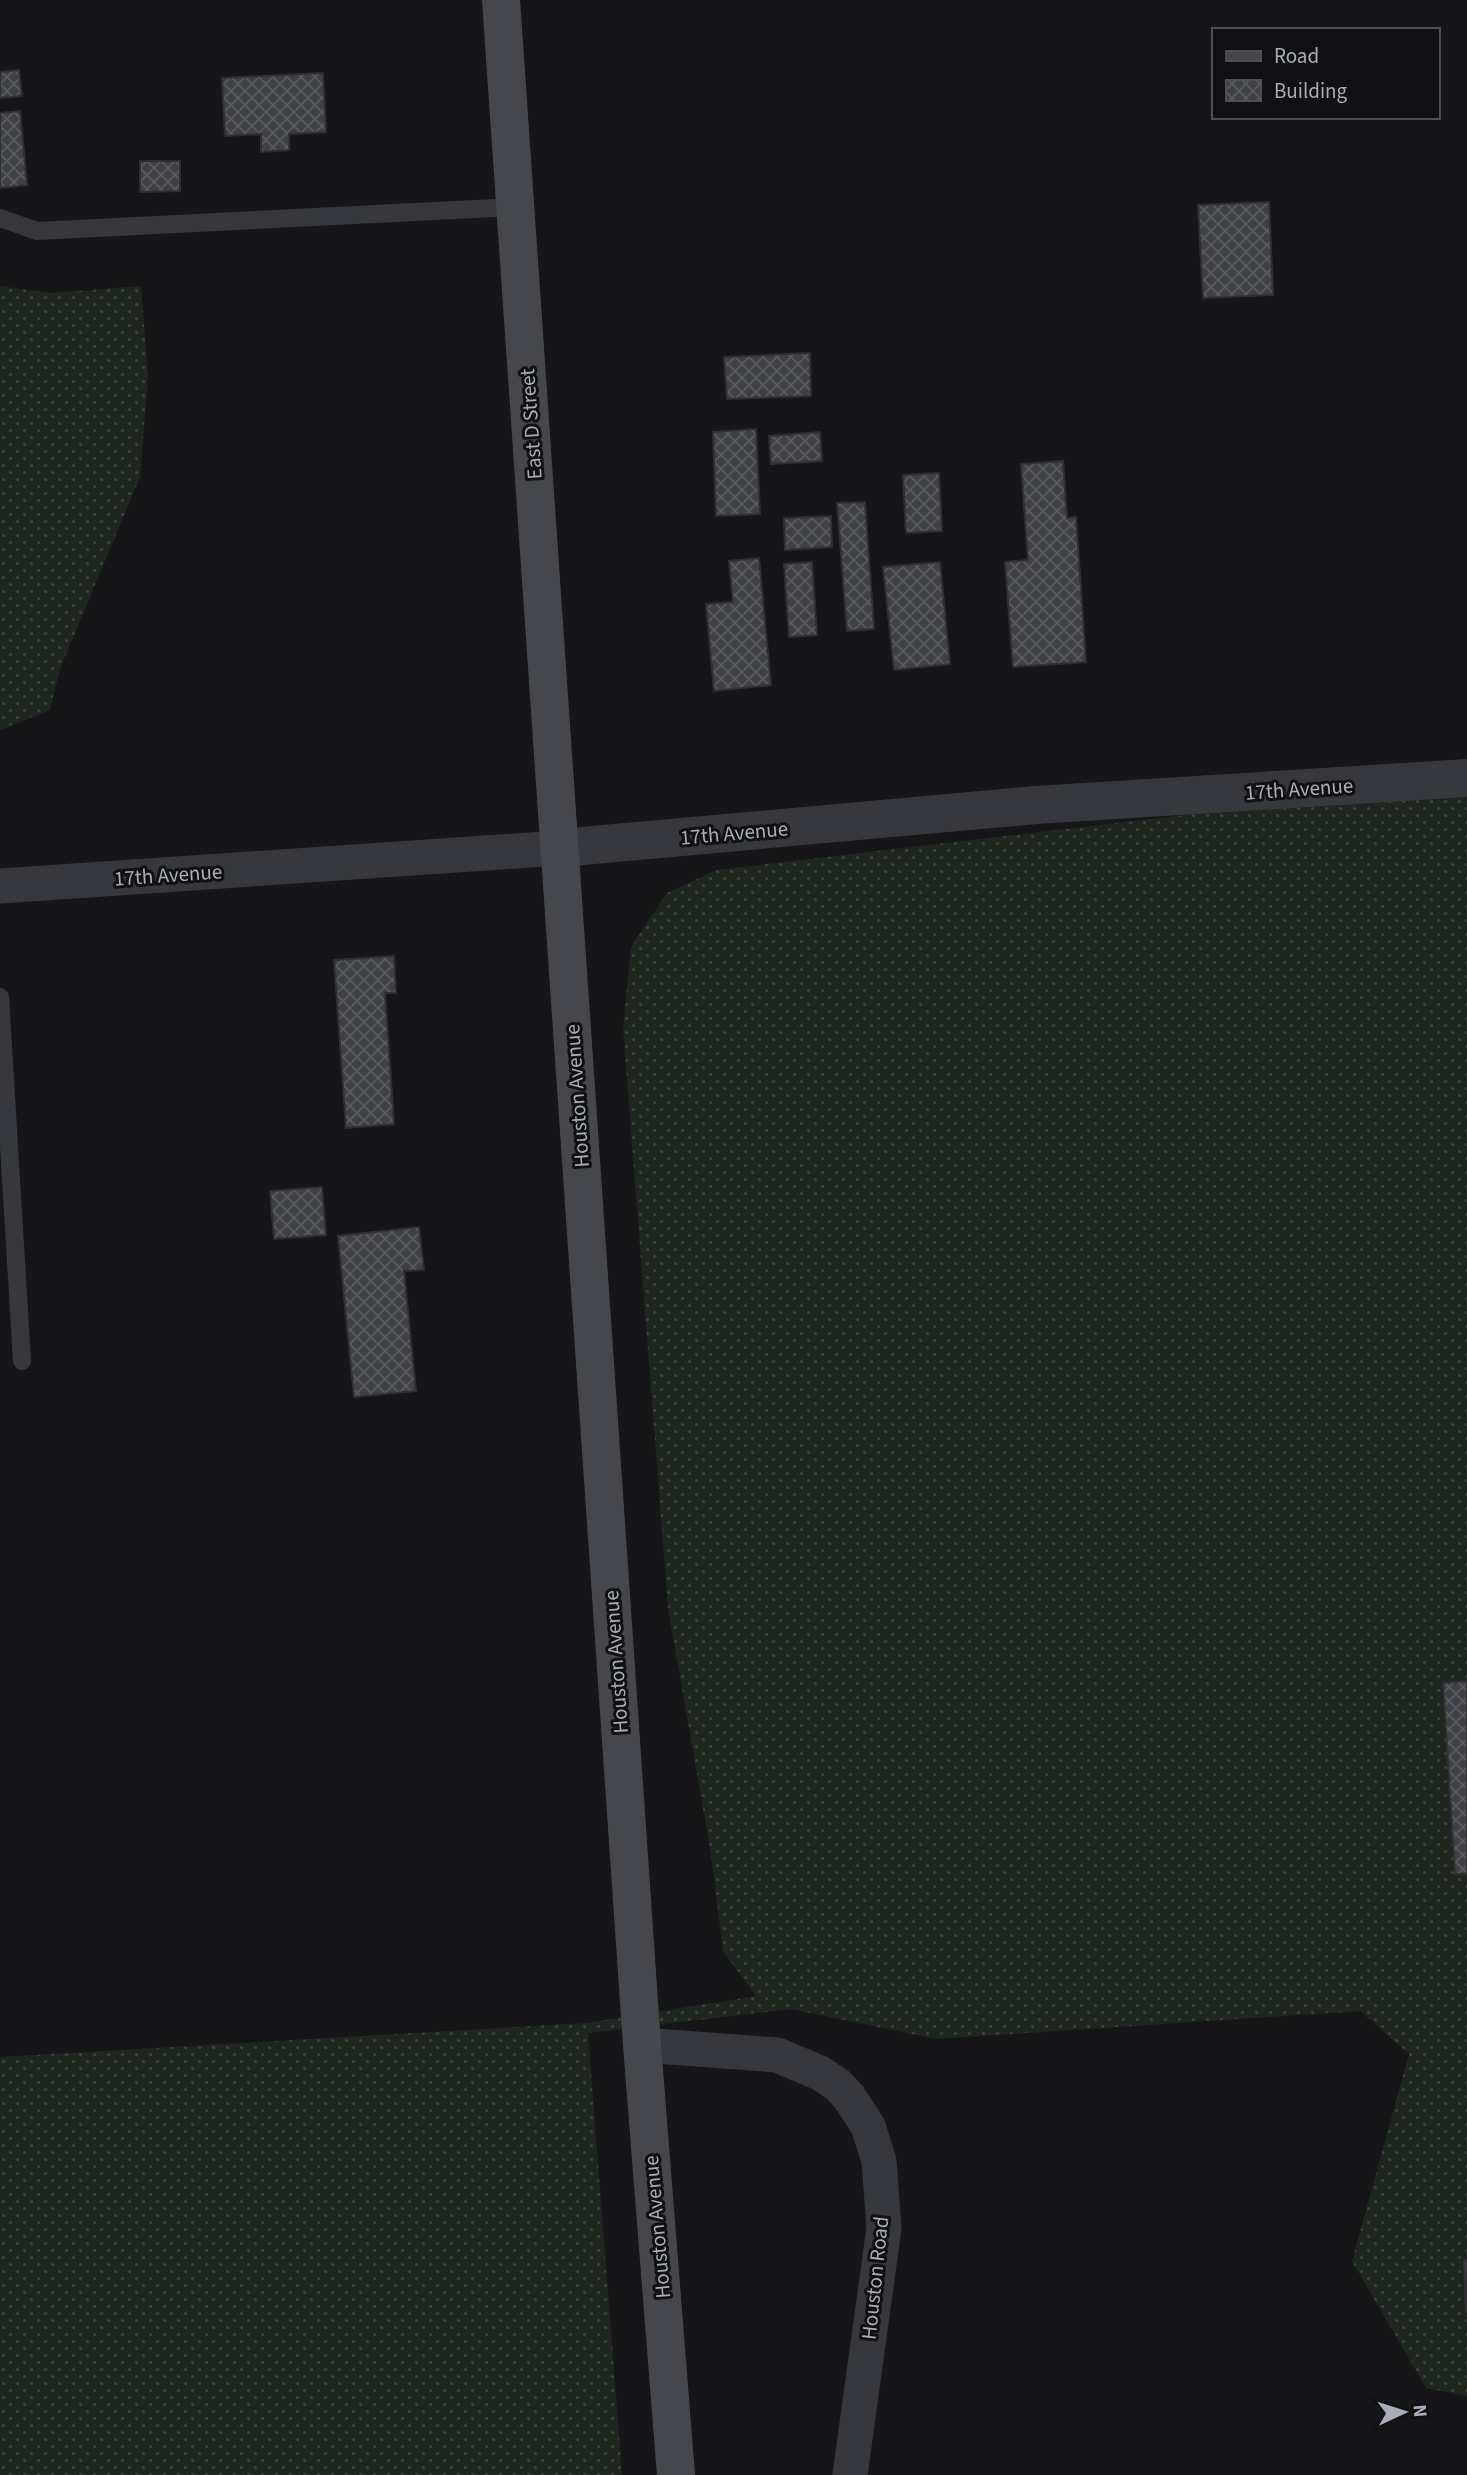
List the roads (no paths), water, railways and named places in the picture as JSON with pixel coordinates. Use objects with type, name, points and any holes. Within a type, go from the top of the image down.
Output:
[{"type":"main road","name":"East D Street","points":[[501,0],[560,848]]},
{"type":"main road","name":"Houston Avenue","points":[[560,848],[642,2045],[676,2475]]},
{"type":"street","name":"17th Avenue","points":[[0,886],[560,848],[1036,805],[1467,778]]},
{"type":"street","name":"Houston Road","points":[[642,2045],[777,2055],[820,2073],[838,2085],[869,2126],[879,2161],[884,2228],[850,2475]]},
{"type":"lane","points":[[0,218],[37,231],[516,207]]},
{"type":"lane","points":[[0,997],[22,1362]]}]
